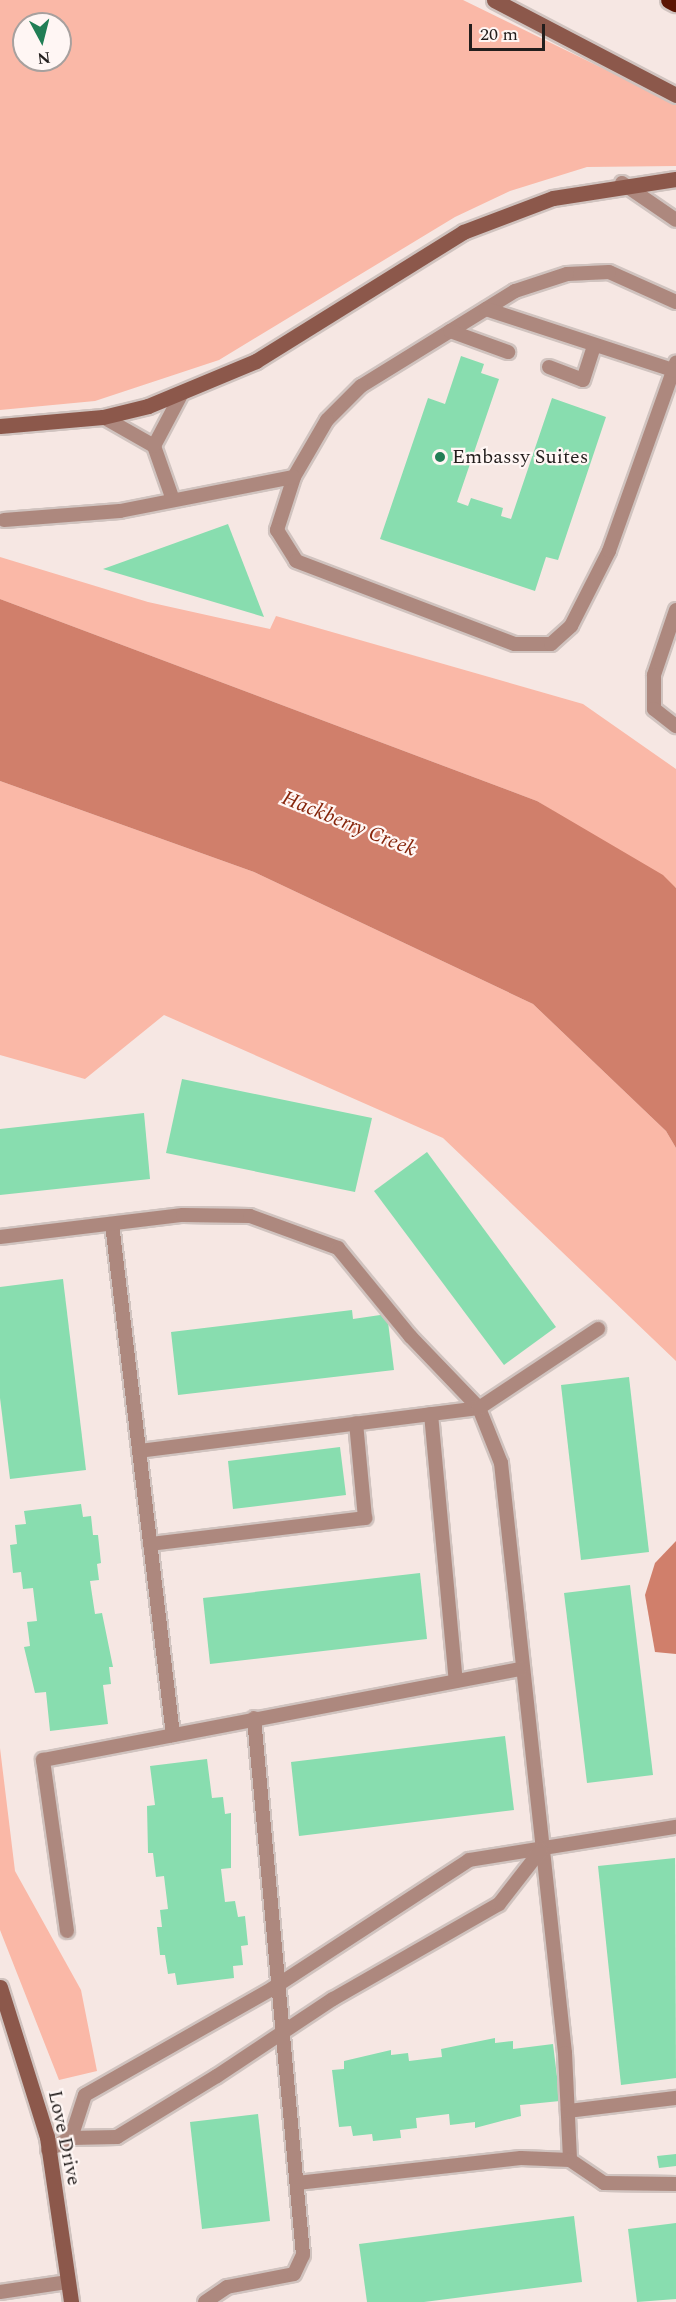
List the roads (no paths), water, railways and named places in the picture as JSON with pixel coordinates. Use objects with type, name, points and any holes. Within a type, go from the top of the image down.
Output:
[{"type":"highway","points":[[670,0],[676,3]]},
{"type":"main road","points":[[494,0],[676,95]]},
{"type":"main road","points":[[0,426],[103,417],[182,393],[256,361],[463,232],[553,198],[622,183],[676,178]]},
{"type":"main road","name":"Love Drive","points":[[0,1987],[48,2150],[71,2302]]},
{"type":"lane","points":[[622,183],[676,220]]},
{"type":"lane","points":[[486,309],[594,346],[675,367],[609,551],[571,626],[551,644],[515,644],[296,561],[277,530],[294,477],[327,420],[361,386],[515,291],[567,274],[609,272],[676,302]]},
{"type":"lane","points":[[450,331],[508,352]]},
{"type":"lane","points":[[549,367],[583,380],[594,346]]},
{"type":"lane","points":[[154,446],[182,393]]},
{"type":"lane","points":[[103,417],[154,446],[173,500]]},
{"type":"lane","points":[[4,520],[120,511],[294,477]]},
{"type":"lane","points":[[676,610],[654,675],[654,709],[676,726]]},
{"type":"lane","points":[[0,1237],[183,1215],[250,1216],[338,1248],[410,1336],[479,1408],[501,1463],[520,1669],[568,2110],[570,2160]]},
{"type":"lane","points":[[112,1224],[173,1735]]},
{"type":"lane","points":[[139,1451],[479,1408],[598,1329]]},
{"type":"lane","points":[[431,1414],[456,1681]]},
{"type":"lane","points":[[150,1544],[365,1518],[356,1423]]},
{"type":"lane","points":[[67,1931],[43,1760],[520,1669]]},
{"type":"lane","points":[[205,2302],[227,2287],[294,2274],[301,2266],[297,2183],[254,1718]]},
{"type":"lane","points":[[71,2139],[85,2094],[278,1985],[469,1860],[676,1827]]},
{"type":"lane","points":[[48,2150],[71,2139],[117,2137],[282,2033],[499,1904],[541,1850]]},
{"type":"lane","points":[[568,2110],[676,2098]]},
{"type":"lane","points":[[297,2183],[521,2158],[570,2160],[604,2183],[676,2184]]},
{"type":"lane","points":[[0,2292],[68,2282]]},
{"type":"water","name":"Hackberry Creek","points":[[0,599],[537,801],[663,875],[676,888],[676,1148],[666,1131],[533,1004],[254,872],[0,781]]},
{"type":"water","points":[[676,1541],[676,1654],[655,1652],[645,1595],[655,1563]]},
{"type":"place","name":"Embassy Suites","points":[[440,457]]}]
